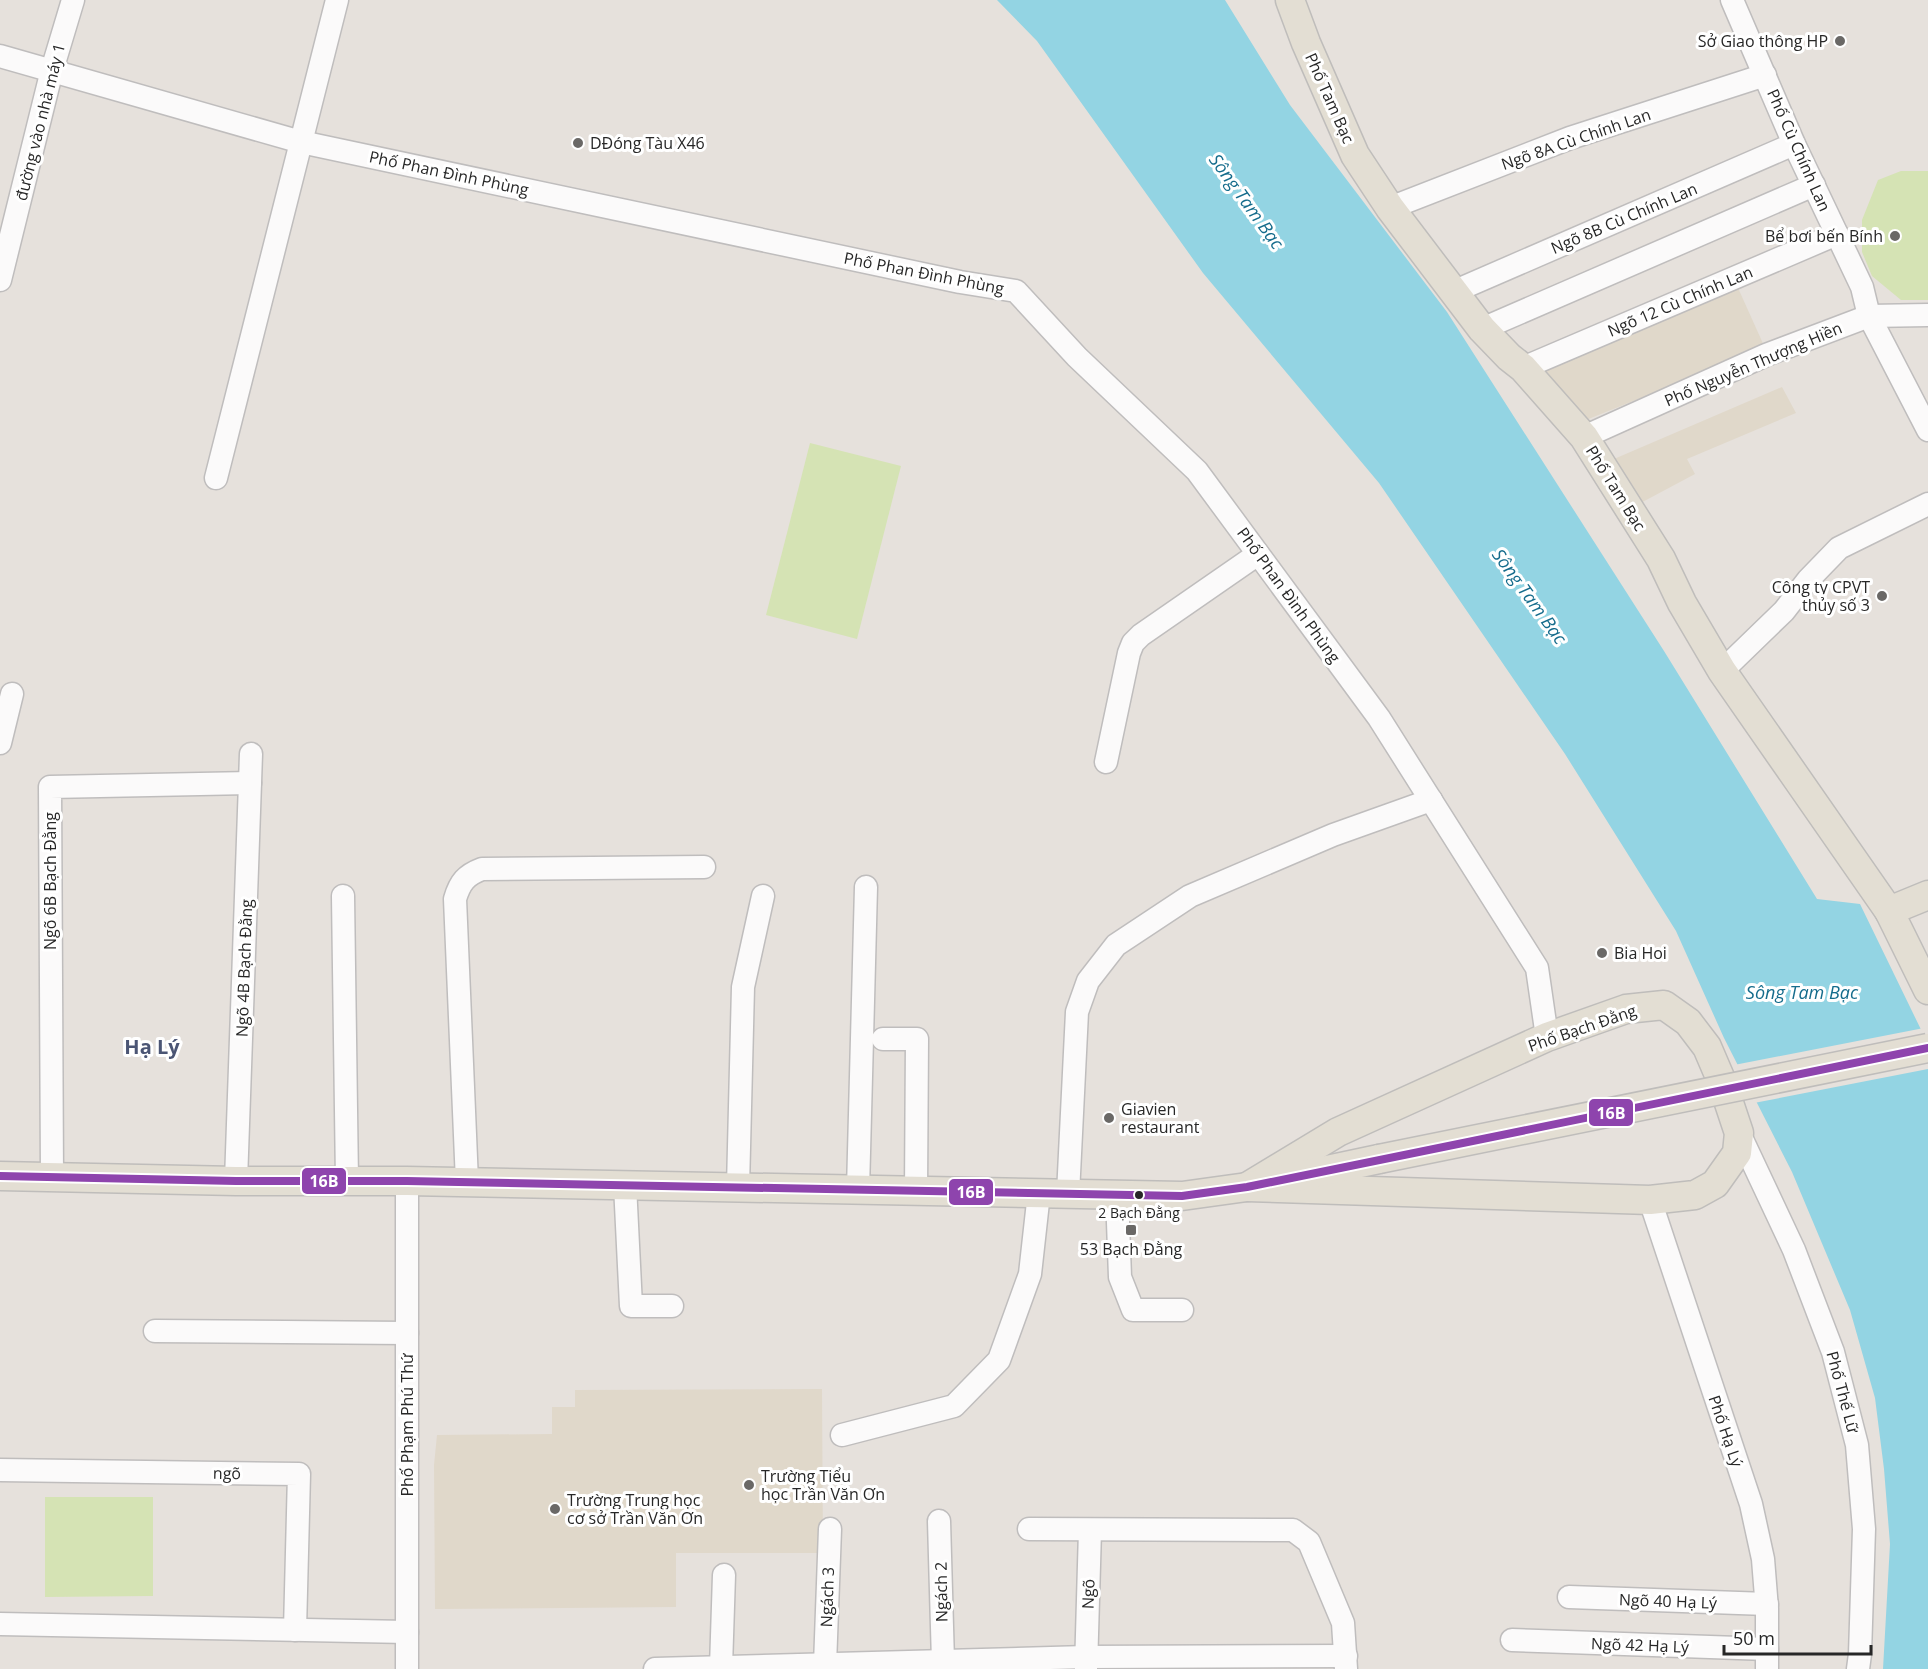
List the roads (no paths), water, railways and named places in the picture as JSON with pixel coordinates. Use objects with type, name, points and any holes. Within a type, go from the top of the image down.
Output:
[{"type":"main road","name":"Phố Tam Bạc","points":[[1290,0],[1306,43],[1355,155],[1390,208],[1482,329],[1523,368],[1584,437],[1661,559],[1682,603],[1722,671],[1889,911],[1928,990]]},
{"type":"main road","points":[[1889,911],[1928,895]]},
{"type":"main road","name":"Phố Bạch Đằng","points":[[1664,1005],[1688,1022],[1707,1047],[1722,1082],[1739,1133],[1737,1153],[1715,1184],[1695,1195],[1650,1200],[1246,1187],[1338,1132],[1547,1037],[1626,1009],[1664,1005]]},
{"type":"main road","name":"Phố Bạch Đằng","points":[[0,1176],[236,1181],[467,1182],[1182,1196],[1246,1187],[1928,1048]]},
{"type":"street","name":"đường vào nhà máy 1","points":[[0,280],[52,70],[73,0]]},
{"type":"street","points":[[216,478],[337,0]]},
{"type":"street","name":"Phố Cù Chính Lan","points":[[1732,0],[1794,144],[1862,287],[1869,316],[1928,430]]},
{"type":"street","name":"Phố Phan Đình Phùng","points":[[0,56],[301,142],[948,279],[1016,291],[1077,357],[1197,471],[1380,718],[1537,968],[1547,1037]]},
{"type":"street","name":"Ngõ 8A Cù Chính Lan","points":[[1390,208],[1570,138],[1765,75]]},
{"type":"street","name":"Ngõ 8B Cù Chính Lan","points":[[1453,292],[1794,144]]},
{"type":"street","points":[[1482,329],[1814,185]]},
{"type":"street","name":"Ngõ 12 Cù Chính Lan","points":[[1523,368],[1837,234]]},
{"type":"street","name":"Phố Nguyễn Thượng Hiền","points":[[1584,437],[1766,355],[1869,316],[1928,315]]},
{"type":"street","points":[[1722,671],[1784,611],[1808,580],[1839,548],[1928,504]]},
{"type":"street","points":[[1106,762],[1129,653],[1133,644],[1141,635],[1258,554]]},
{"type":"street","points":[[0,743],[12,693]]},
{"type":"street","name":"Ngõ 4B Bạch Đằng","points":[[236,1181],[250,754]]},
{"type":"street","name":"Ngõ 6B Bạch Đằng","points":[[52,1176],[50,786],[250,783]]},
{"type":"street","points":[[1068,1194],[1077,1012],[1088,981],[1116,945],[1190,896],[1324,838],[1431,801]]},
{"type":"street","points":[[467,1182],[455,899],[459,885],[469,874],[482,869],[704,867]]},
{"type":"street","points":[[858,1190],[866,887]]},
{"type":"street","points":[[343,896],[347,1181]]},
{"type":"street","points":[[738,1187],[743,987],[763,896]]},
{"type":"street","points":[[884,1038],[917,1040],[916,1191]]},
{"type":"street","name":"Phố Thế Lữ","points":[[1739,1133],[1794,1250],[1833,1352],[1857,1445],[1864,1528],[1860,1654],[1857,1669]]},
{"type":"street","name":"Phố Phạm Phú Thứ","points":[[407,1181],[407,1669]]},
{"type":"street","points":[[625,1185],[631,1306],[672,1306]]},
{"type":"street","points":[[842,1435],[954,1406],[999,1360],[1030,1274],[1039,1193]]},
{"type":"street","points":[[1117,1195],[1120,1277],[1133,1310],[1182,1310]]},
{"type":"street","name":"Phố Hạ Lý","points":[[1650,1200],[1751,1504],[1763,1559],[1767,1604],[1767,1659]]},
{"type":"street","points":[[155,1331],[407,1333]]},
{"type":"street","name":"ngõ","points":[[0,1470],[298,1474],[296,1630]]},
{"type":"street","name":"Ngách 2","points":[[939,1521],[943,1662]]},
{"type":"street","name":"Ngách 3","points":[[825,1665],[830,1529]]},
{"type":"street","points":[[655,1669],[870,1666],[943,1662],[1346,1663],[1342,1623],[1309,1542],[1293,1530],[1029,1529]]},
{"type":"street","name":"Ngõ","points":[[1086,1663],[1090,1530]]},
{"type":"street","points":[[721,1667],[724,1575]]},
{"type":"street","name":"Ngõ 40 Hạ Lý","points":[[1569,1598],[1767,1604]]},
{"type":"street","points":[[0,1624],[407,1632]]},
{"type":"street","name":"Ngõ 42 Hạ Lý","points":[[1512,1640],[1767,1659]]},
{"type":"water","name":"Sông Tam Bạc","points":[[997,0],[1225,0],[1290,105],[1447,312],[1664,651],[1817,899],[1860,904],[1928,1044],[1928,1669],[1883,1669],[1890,1544],[1875,1398],[1850,1310],[1792,1172],[1724,1038],[1676,931],[1565,754],[1379,483],[1203,273],[1037,41]]},
{"type":"place","name":"Sở Giao thông HP","points":[[1840,41]]},
{"type":"place","name":"DĐóng Tàu X46","points":[[578,143]]},
{"type":"place","name":"Bể bơi bến Bính","points":[[1895,236]]},
{"type":"place","name":"Công ty CPVT thủy số 3","points":[[1882,596]]},
{"type":"place","name":"Bia Hoi","points":[[1602,953]]},
{"type":"place","name":"Giavien restaurant","points":[[1109,1118]]},
{"type":"place","name":"2 Bạch Đằng","points":[[1139,1195]]},
{"type":"place","name":"53 Bạch Đằng","points":[[1131,1230]]},
{"type":"place","name":"Trường Tiểu học Trần Văn Ơn","points":[[749,1485]]},
{"type":"place","name":"Trường Trung học cơ sở Trần Văn Ơn","points":[[555,1509]]},
{"type":"district","name":"Hạ Lý","points":[[152,1046]]}]
